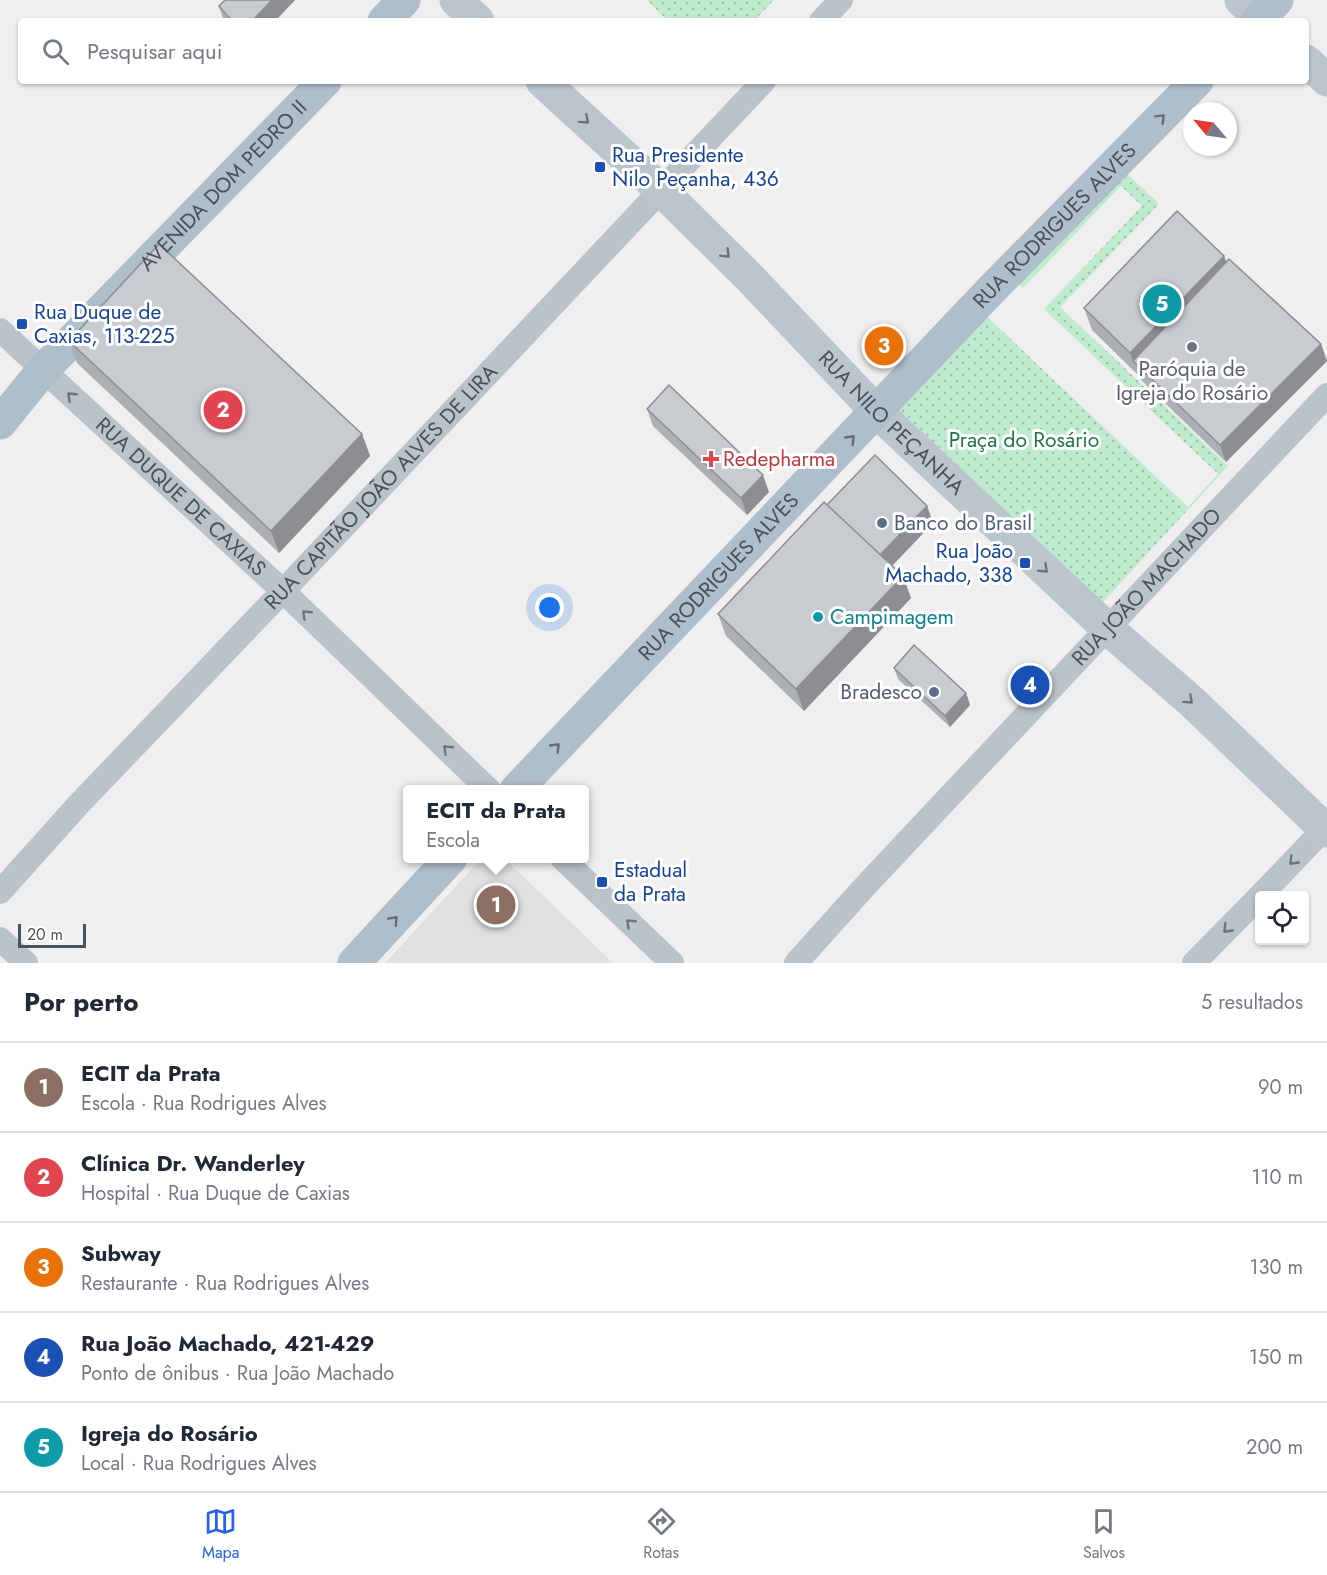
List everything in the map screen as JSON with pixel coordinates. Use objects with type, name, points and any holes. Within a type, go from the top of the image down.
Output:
[{"type":"main road","points":[[387,18],[404,0]]},
{"type":"main road","name":"AVENIDA DOM PEDRO II","points":[[0,423],[43,370],[322,84]]},
{"type":"main road","name":"RUA RODRIGUES ALVES","points":[[520,785],[992,289],[1194,84]]},
{"type":"main road","points":[[354,963],[446,863]]},
{"type":"street","points":[[456,0],[475,18]]},
{"type":"street","points":[[824,18],[841,0]]},
{"type":"street","points":[[1309,64],[1327,80]]},
{"type":"street","name":"RUA NILO PEÇANHA","points":[[545,84],[660,189],[748,276],[877,412],[1108,629],[1191,701],[1326,828]]},
{"type":"street","name":"RUA CAPITÃO JOÃO ALVES DE LIRA","points":[[0,892],[78,805],[761,84]]},
{"type":"street","name":"RUA DUQUE DE CAXIAS","points":[[0,330],[283,591],[485,785]]},
{"type":"street","name":"RUA JOÃO MACHADO","points":[[796,963],[868,883],[1327,395]]},
{"type":"street","points":[[1265,891],[1326,828]]},
{"type":"street","points":[[567,863],[672,963]]},
{"type":"street","points":[[1194,963],[1255,901]]},
{"type":"street","points":[[0,939],[26,963]]},
{"type":"shaded area","points":[[477,863],[509,863],[613,963],[385,963]]},
{"type":"green space","points":[[647,0],[774,0],[757,18],[665,18]]},
{"type":"green space","name":"Praça do Rosário","points":[[1120,167],[1159,204],[1060,307],[1228,466],[1103,602],[893,404]],"holes":[[[1121,186],[1142,206],[1044,309],[1218,474],[1188,507],[982,312],[1013,280],[1023,288]]]},
{"type":"building","points":[[225,0],[272,0],[255,18],[229,18],[219,6]]},
{"type":"building","points":[[1177,211],[1224,256],[1130,353],[1084,308]]},
{"type":"building","points":[[159,244],[362,434],[271,531],[69,341]]},
{"type":"building","points":[[1229,259],[1321,344],[1220,445],[1133,361]]},
{"type":"building","name":"Redepharma","points":[[669,385],[763,475],[741,498],[647,409]]},
{"type":"building","name":"Banco do Brasil","points":[[875,455],[927,506],[880,555],[827,505]]},
{"type":"building","name":"Campimagem","points":[[824,502],[903,576],[796,689],[718,614]]},
{"type":"building","name":"Bradesco","points":[[914,645],[966,693],[945,716],[894,668]]},
{"type":"place","name":"Rua Presidente Nilo Peçanha, 436","points":[[600,167]]},
{"type":"place","name":"Igreja do Rosário","points":[[1162,304]]},
{"type":"place","name":"Rua Duque de Caxias, 113-225","points":[[22,324]]},
{"type":"place","name":"Subway","points":[[884,346]]},
{"type":"place","name":"Paróquia de Igreja do Rosário","points":[[1192,347]]},
{"type":"place","name":"Clínica Dr. Wanderley","points":[[223,410]]},
{"type":"place","name":"Redepharma","points":[[711,459]]},
{"type":"place","name":"Banco do Brasil","points":[[882,523]]},
{"type":"place","name":"Rua João Machado, 338","points":[[1025,563]]},
{"type":"place","name":"Campimagem","points":[[818,617]]},
{"type":"place","name":"Rua João Machado, 421-429","points":[[1030,685]]},
{"type":"place","name":"Bradesco","points":[[934,692]]},
{"type":"place","name":"Estadual da Prata","points":[[602,882]]},
{"type":"place","name":"ECIT da Prata","points":[[496,905]]}]
